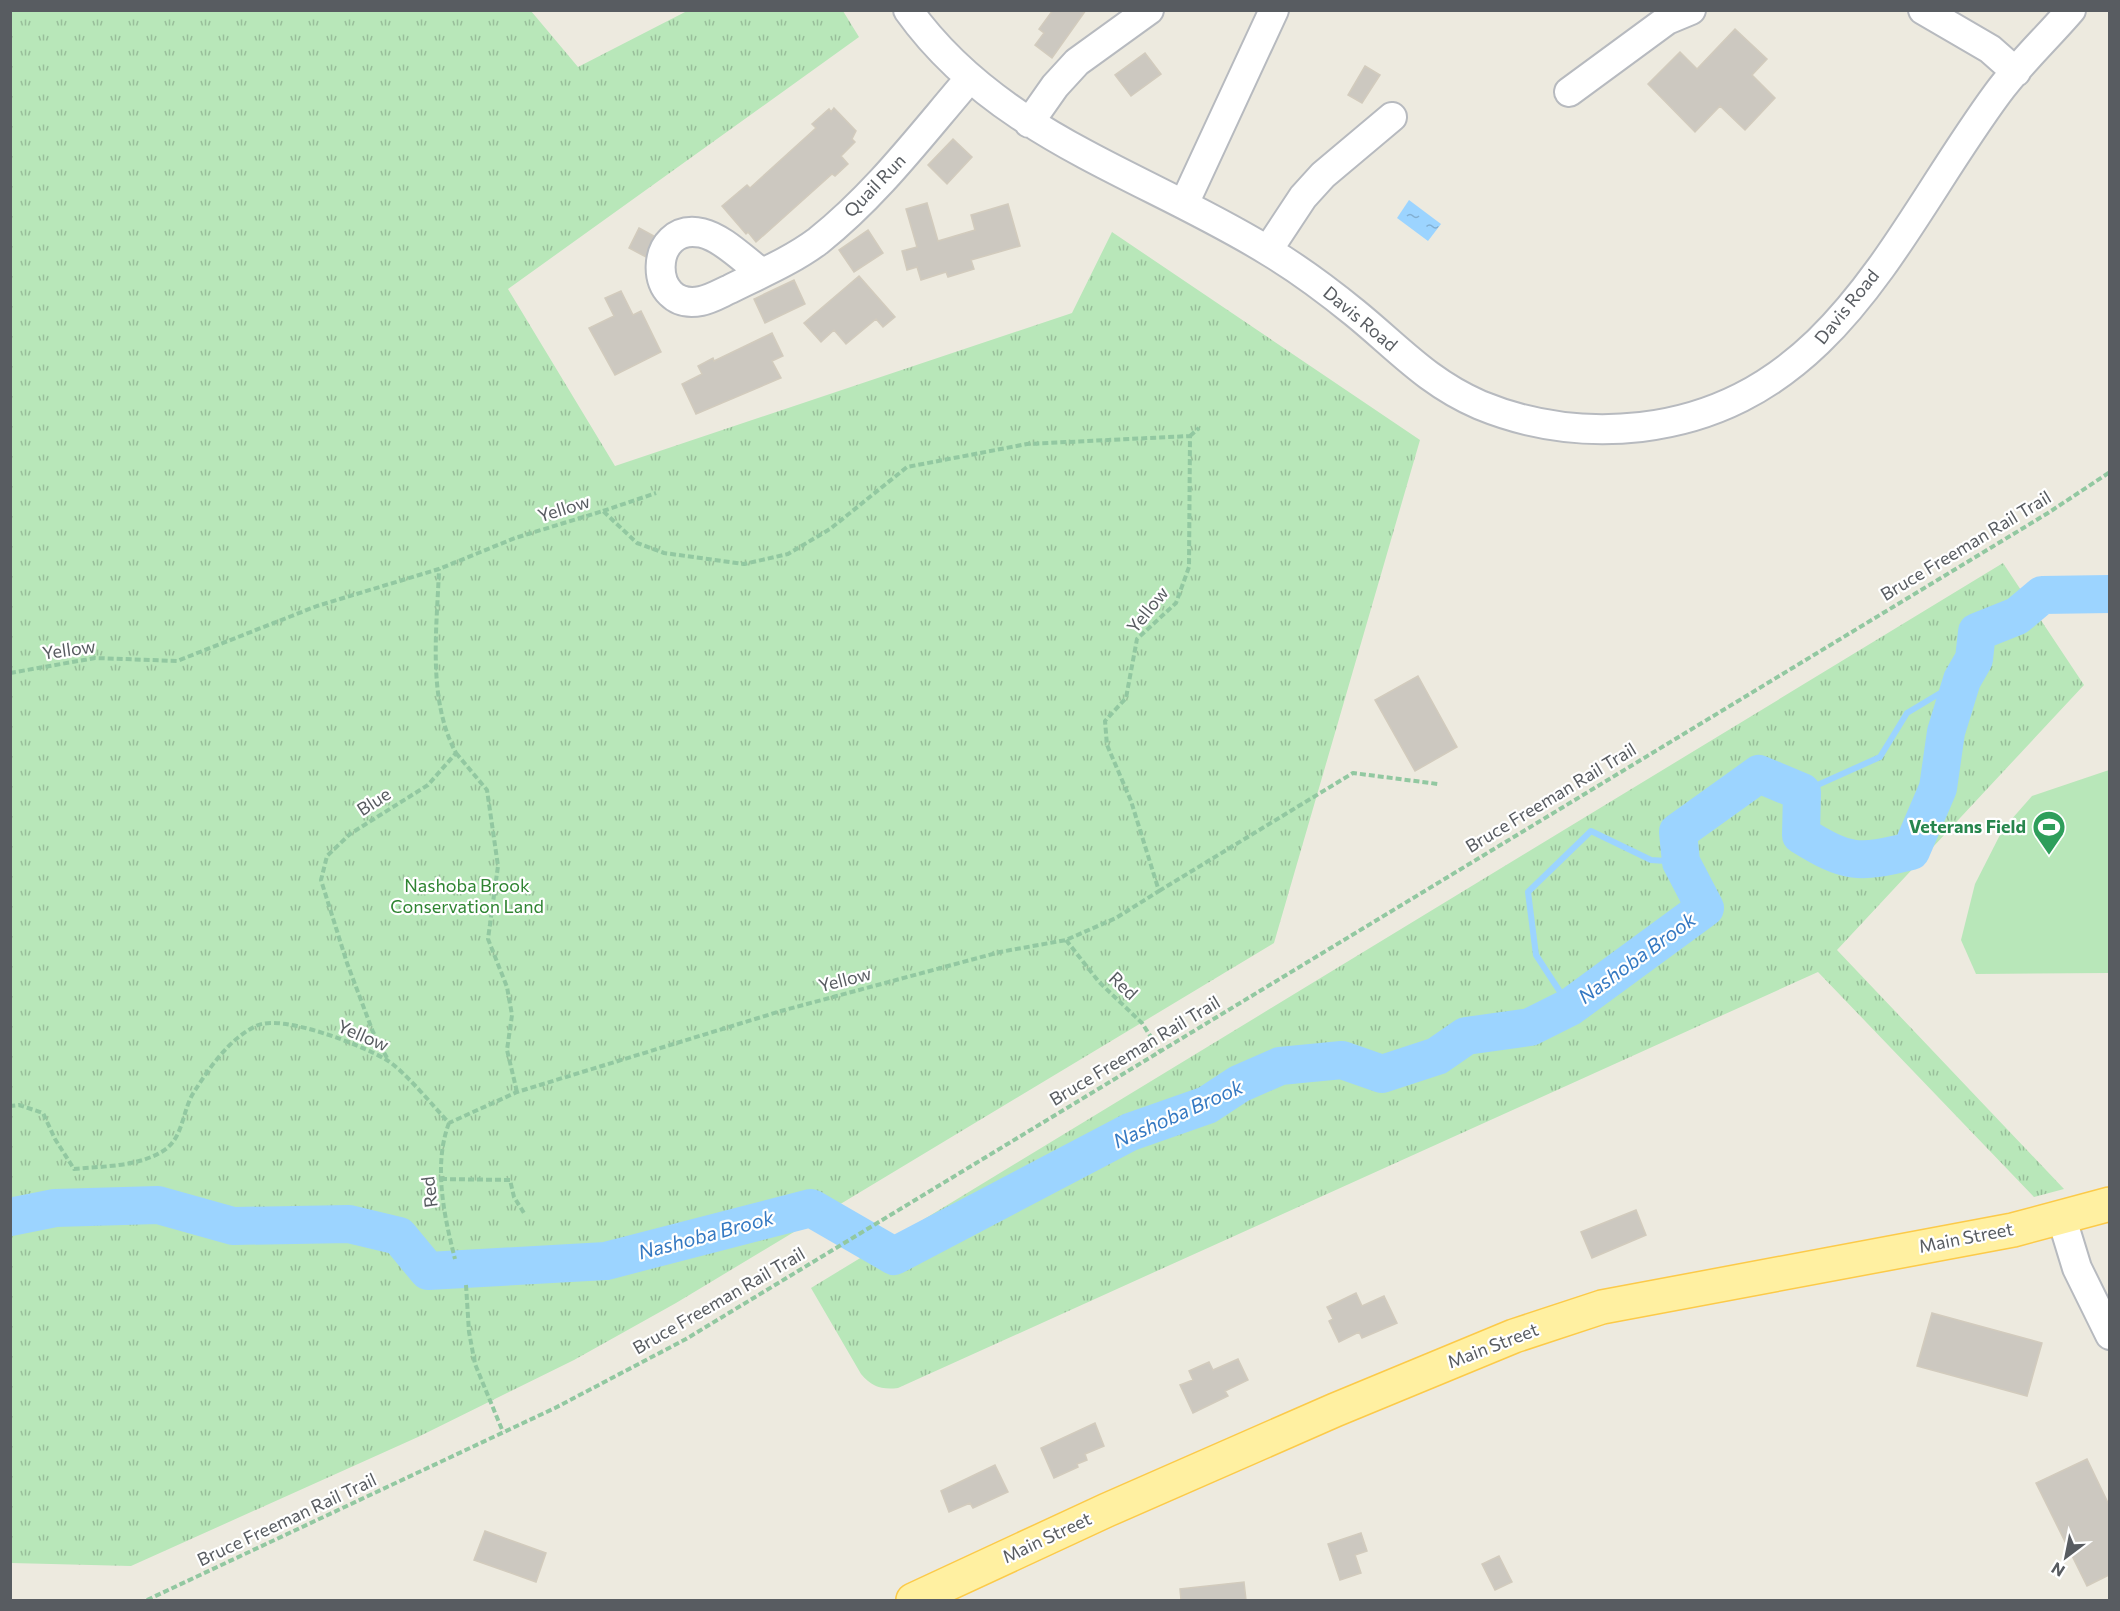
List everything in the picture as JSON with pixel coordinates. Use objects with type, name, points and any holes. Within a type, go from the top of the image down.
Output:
[{"type":"main road","name":"Main Street","points":[[913,1600],[1107,1510],[1335,1410],[1514,1336],[1591,1310],[2062,1219],[2109,1204]]},
{"type":"street","name":"Davis Road","points":[[908,10],[920,26],[970,78],[1029,123],[1086,156],[1184,204],[1268,250],[1355,313],[1418,370],[1448,389],[1481,405],[1532,421],[1585,429],[1633,428],[1692,417],[1726,405],[1765,384],[1816,346],[1841,320],[1999,92],[2071,10]]},
{"type":"street","points":[[1029,123],[1054,86],[1077,62],[1149,10]]},
{"type":"street","points":[[1184,204],[1274,10]]},
{"type":"street","points":[[1569,92],[1667,20],[1691,10]]},
{"type":"street","points":[[1923,10],[1990,49],[2016,72]]},
{"type":"street","name":"Quail Run","points":[[762,273],[785,262],[817,241],[873,192],[970,78]]},
{"type":"street","points":[[1268,250],[1304,197],[1323,175],[1392,117]]},
{"type":"street","points":[[2062,1219],[2077,1268],[2109,1335]]},
{"type":"path","points":[[1190,436],[1199,428]]},
{"type":"path","name":"Yellow","points":[[10,673],[95,658],[177,661],[317,606],[439,569],[515,538],[603,511],[637,543],[664,554],[744,564],[788,554],[830,529],[908,467],[1027,444],[1190,436],[1189,567],[1176,603],[1137,639],[1126,699],[1105,721],[1107,745],[1131,801],[1159,891],[1116,918],[1066,940],[1000,952],[780,1011],[517,1092],[449,1123],[387,1059],[310,1029],[282,1022],[256,1025],[220,1054],[192,1094],[184,1124],[165,1150],[141,1161],[75,1169],[55,1139],[43,1113],[19,1105],[10,1106]]},
{"type":"path","name":"Bruce Freeman Rail Trail","points":[[147,1600],[503,1432],[686,1339],[2048,513],[2109,472]]},
{"type":"path","points":[[603,511],[656,493]]},
{"type":"path","points":[[439,569],[436,657],[444,730],[456,753],[487,790],[498,866],[488,939],[507,987],[512,1015],[507,1050],[517,1092]]},
{"type":"path","name":"Blue","points":[[387,1059],[373,1032],[351,973],[321,880],[327,856],[350,834],[428,785],[456,753]]},
{"type":"path","points":[[1159,891],[1353,773],[1438,784]]},
{"type":"path","name":"Red","points":[[1066,940],[1099,982],[1142,1023],[1156,1041],[1160,1051]]},
{"type":"path","name":"Red","points":[[449,1123],[440,1171],[455,1259]]},
{"type":"path","points":[[441,1179],[510,1180],[514,1197],[524,1213]]},
{"type":"path","points":[[466,1285],[469,1332],[475,1364],[503,1432]]},
{"type":"green space","name":"Nashoba Brook Conservation Land","points":[[11,10],[531,11],[578,67],[687,11],[843,11],[859,37],[508,289],[615,466],[1072,313],[1112,232],[1420,440],[1274,943],[676,1303],[574,1360],[418,1437],[131,1566],[11,1563]]},
{"type":"green space","points":[[2003,563],[2084,685],[1837,950],[2064,1189],[2034,1197],[1818,972],[898,1388],[878,1387],[861,1374],[811,1288]]},
{"type":"green space","name":"Veterans Field","points":[[2109,770],[2109,973],[1976,974],[1961,940],[1975,884],[2003,829],[2032,796]]},
{"type":"water","points":[[1409,200],[1441,224],[1428,241],[1397,218]]},
{"type":"building","points":[[1053,10],[1086,10],[1052,58],[1035,45],[1044,33],[1039,29]]},
{"type":"building","points":[[1735,29],[1767,59],[1752,75],[1775,98],[1745,130],[1720,106],[1695,132],[1648,84],[1680,52],[1697,69]]},
{"type":"building","points":[[1145,53],[1161,74],[1131,96],[1115,75]]},
{"type":"building","points":[[1365,66],[1380,75],[1362,103],[1348,95]]},
{"type":"building","points":[[834,108],[856,131],[852,139],[855,142],[841,156],[848,164],[835,176],[832,174],[756,242],[722,206],[747,185],[750,188],[816,128],[812,124],[829,109],[831,112]]},
{"type":"building","points":[[953,139],[972,157],[947,184],[928,165]]},
{"type":"building","points":[[927,203],[938,241],[975,230],[971,215],[1008,204],[1020,246],[971,260],[974,269],[948,277],[946,272],[921,280],[917,267],[907,270],[902,251],[917,247],[906,209]]},
{"type":"building","points":[[639,228],[654,236],[646,257],[629,248]]},
{"type":"building","points":[[868,230],[883,253],[854,272],[839,250]]},
{"type":"building","points":[[859,276],[895,317],[883,327],[876,319],[846,344],[834,330],[821,342],[804,323]]},
{"type":"building","points":[[794,280],[805,304],[765,323],[754,299]]},
{"type":"building","points":[[621,291],[633,315],[641,311],[661,352],[615,375],[589,328],[614,316],[605,298]]},
{"type":"building","points":[[772,333],[783,356],[772,361],[781,378],[696,414],[682,384],[702,374],[698,366],[713,358],[714,361]]},
{"type":"building","points":[[1418,676],[1457,747],[1415,771],[1375,700]]},
{"type":"building","points":[[1636,1210],[1646,1235],[1592,1258],[1581,1232]]},
{"type":"building","points":[[1356,1293],[1362,1306],[1384,1296],[1397,1323],[1362,1338],[1359,1332],[1339,1342],[1329,1321],[1333,1319],[1327,1307]]},
{"type":"building","points":[[1932,1313],[2042,1343],[2027,1396],[1917,1366]]},
{"type":"building","points":[[1238,1359],[1248,1380],[1225,1391],[1228,1396],[1193,1413],[1180,1385],[1193,1380],[1189,1371],[1209,1362],[1213,1370]]},
{"type":"building","points":[[1095,1423],[1104,1446],[1085,1454],[1087,1460],[1077,1464],[1078,1467],[1054,1478],[1041,1448]]},
{"type":"building","points":[[2087,1459],[2109,1505],[2109,1575],[2087,1586],[2036,1483]]},
{"type":"building","points":[[995,1465],[1008,1492],[973,1508],[970,1503],[949,1512],[941,1491]]},
{"type":"building","points":[[485,1531],[546,1553],[536,1582],[474,1560]]},
{"type":"building","points":[[1361,1533],[1367,1551],[1355,1555],[1361,1573],[1340,1580],[1328,1544]]},
{"type":"building","points":[[1499,1556],[1512,1582],[1495,1590],[1482,1564]]},
{"type":"building","points":[[1244,1582],[1246,1600],[1181,1600],[1180,1589]]},
{"type":"waterway","name":"Nashoba Brook","points":[[10,1217],[55,1208],[158,1205],[233,1226],[349,1224],[399,1236],[428,1271],[606,1261],[811,1208],[894,1256],[1130,1132],[1207,1105],[1239,1084],[1280,1066],[1342,1060],[1382,1074],[1437,1056],[1466,1036],[1530,1027],[1570,1007],[1705,908],[1681,862],[1678,832],[1759,774],[1802,792],[1801,835],[1817,845],[1854,859],[1878,858],[1911,851],[1938,788],[1946,732],[1962,680],[1974,659],[1977,632],[2017,616],[2042,595],[2110,594]]},
{"type":"waterway","points":[[1802,792],[1880,757],[1907,713],[1962,680]]},
{"type":"waterway","points":[[1570,1007],[1536,955],[1528,892],[1591,831],[1651,860],[1681,862]]},
{"type":"place","name":"Veterans Field","points":[[2049,856]]}]
